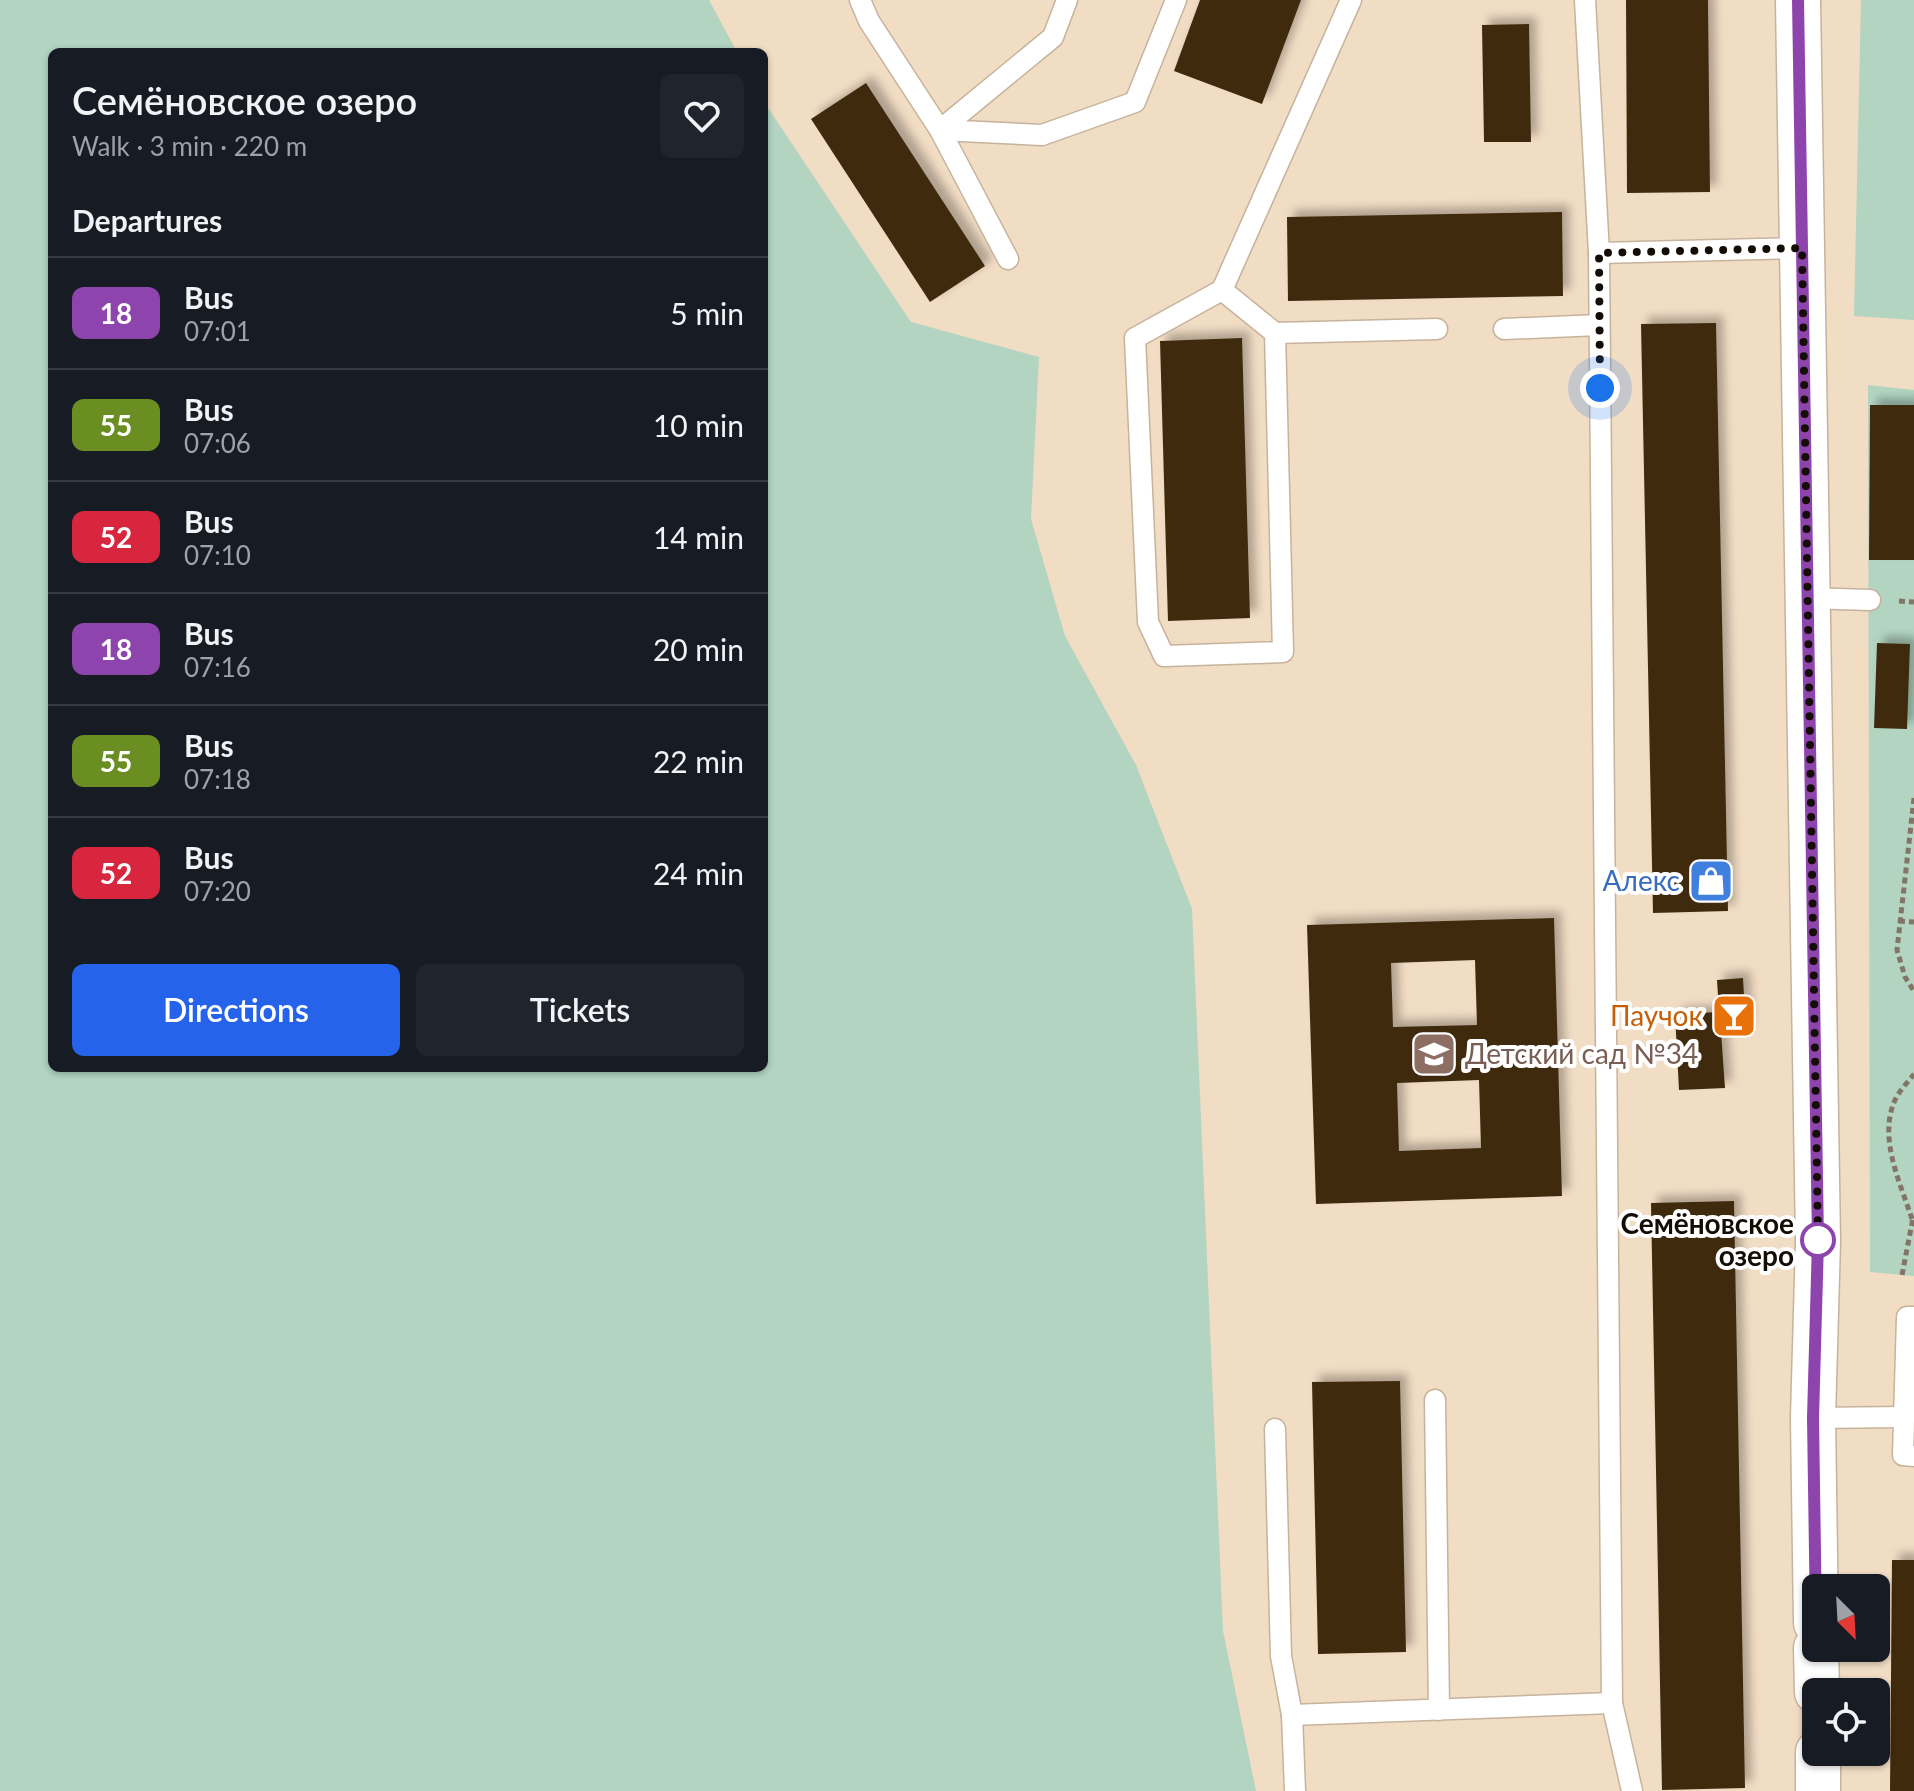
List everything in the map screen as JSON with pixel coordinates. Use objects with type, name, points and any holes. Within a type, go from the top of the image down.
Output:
[{"type":"street","points":[[1798,0],[1818,1241],[1813,1418],[1815,1574]]},
{"type":"street","points":[[1818,1766],[1818,1791]]},
{"type":"lane","points":[[860,0],[869,21],[940,130],[1008,259]]},
{"type":"lane","points":[[869,21],[878,0]]},
{"type":"lane","points":[[940,130],[1053,37],[1067,0]]},
{"type":"lane","points":[[940,130],[1042,135],[1135,102],[1176,0]]},
{"type":"lane","points":[[1275,333],[1283,652],[1164,656],[1148,622],[1135,338],[1222,290],[1351,0]]},
{"type":"lane","points":[[1585,0],[1599,253],[1612,1703],[1632,1791]]},
{"type":"lane","points":[[1599,253],[1802,248]]},
{"type":"lane","points":[[1222,290],[1275,333],[1437,329]]},
{"type":"lane","points":[[1504,329],[1599,325]]},
{"type":"lane","points":[[1807,598],[1870,600]]},
{"type":"lane","points":[[1914,1317],[1907,1317],[1903,1455],[1914,1456]]},
{"type":"lane","points":[[1435,1400],[1439,1710]]},
{"type":"lane","points":[[1813,1418],[1904,1417]]},
{"type":"lane","points":[[1275,1429],[1281,1656],[1292,1715],[1295,1791]]},
{"type":"lane","points":[[1292,1715],[1612,1703]]},
{"type":"path","points":[[1914,798],[1910,857],[1897,950],[1905,977],[1914,991]]},
{"type":"path","points":[[1899,921],[1914,922]]},
{"type":"path","points":[[1902,1275],[1913,1218],[1892,1159],[1889,1128],[1895,1100],[1914,1074]]},
{"type":"green space","points":[[0,0],[709,0],[735,48],[48,48],[48,1072],[768,1072],[768,108],[911,322],[1039,357],[1031,519],[1065,636],[1136,765],[1192,909],[1223,1631],[1256,1791],[0,1791]]},
{"type":"green space","points":[[1861,0],[1914,0],[1914,320],[1854,316]]},
{"type":"green space","points":[[1868,385],[1914,390],[1914,1276],[1870,1272]]},
{"type":"building","points":[[1200,0],[1301,0],[1262,104],[1174,71]]},
{"type":"building","points":[[1626,0],[1708,0],[1710,192],[1627,193]]},
{"type":"building","points":[[1529,24],[1531,142],[1484,142],[1482,25]]},
{"type":"building","points":[[866,83],[985,266],[930,302],[811,119]]},
{"type":"building","points":[[1562,212],[1563,296],[1288,301],[1287,217]]},
{"type":"building","points":[[1716,323],[1728,911],[1653,913],[1641,324]]},
{"type":"building","points":[[1242,338],[1250,618],[1168,621],[1160,341]]},
{"type":"building","points":[[1870,405],[1914,405],[1914,560],[1869,560]]},
{"type":"building","points":[[1877,643],[1910,644],[1907,729],[1874,728]]},
{"type":"building","name":"Детский сад №34","points":[[1554,918],[1562,1196],[1316,1204],[1307,925]],"holes":[[[1475,960],[1477,1025],[1393,1027],[1391,963]],[[1479,1080],[1481,1148],[1399,1151],[1397,1083]]]},
{"type":"building","points":[[1743,978],[1746,1030],[1721,1031],[1725,1088],[1679,1090],[1675,1014],[1719,1012],[1717,980]]},
{"type":"building","points":[[1734,1201],[1745,1788],[1662,1790],[1651,1203]]},
{"type":"building","points":[[1400,1381],[1406,1652],[1318,1654],[1312,1382]]},
{"type":"building","points":[[1892,1560],[1914,1560],[1914,1791],[1890,1791]]},
{"type":"bus line","name":"18","points":[[1798,0],[1818,1241],[1813,1418],[1815,1574]]},
{"type":"place","name":"Алекс","points":[[1711,881]]},
{"type":"place","name":"Паучок","points":[[1734,1016]]},
{"type":"place","name":"Детский сад №34","points":[[1434,1054]]},
{"type":"place","name":"Семёновское озеро","points":[[1818,1240]]},
{"type":"route","points":[[1600,388],[1599,253],[1802,248],[1818,1240]]}]
